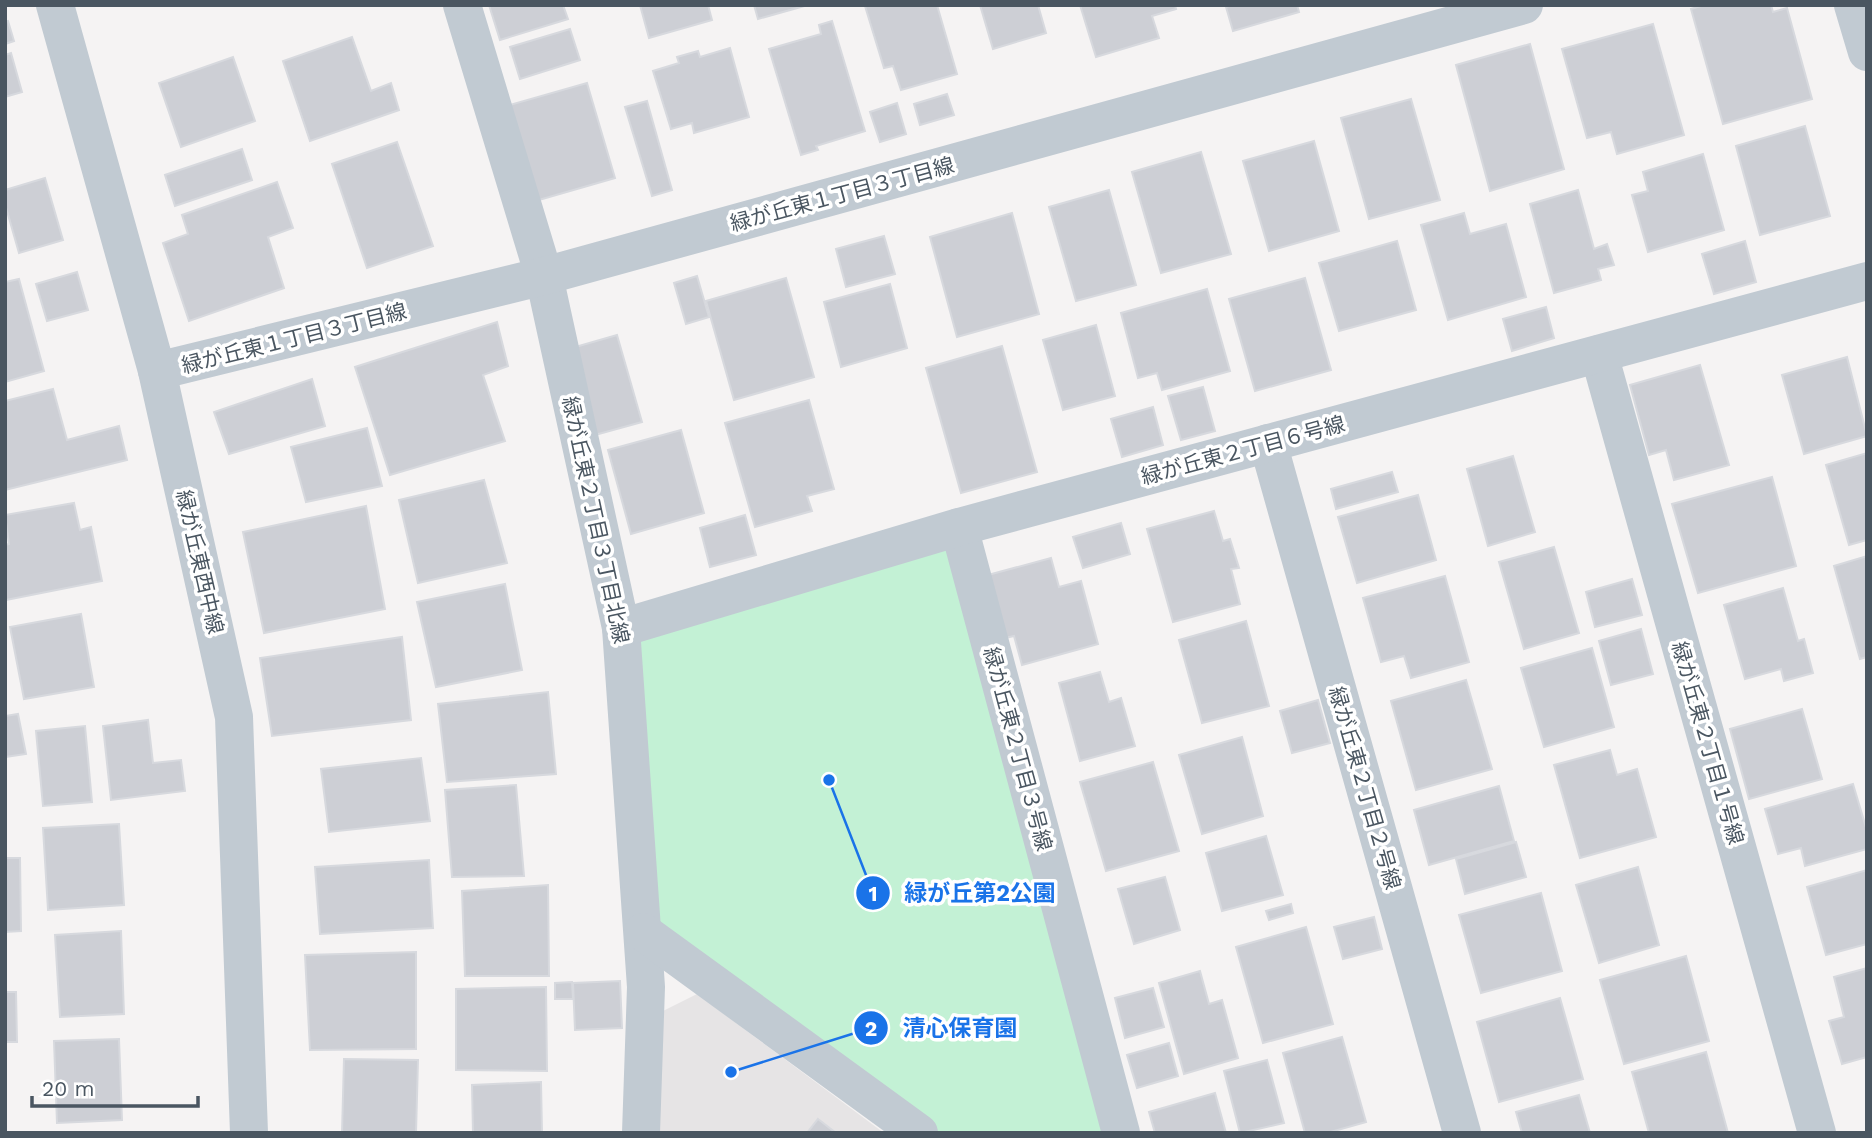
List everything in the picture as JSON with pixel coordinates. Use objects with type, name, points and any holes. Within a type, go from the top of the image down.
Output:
[{"type":"street","name":"緑が丘東西中線","points":[[55,5],[157,371],[234,718],[249,1133]]},
{"type":"street","name":"緑が丘東２丁目３丁目北線","points":[[462,5],[544,276],[621,628],[646,988],[641,1133]]},
{"type":"street","name":"緑が丘東１丁目３丁目線","points":[[157,371],[544,276],[1524,5]]},
{"type":"street","points":[[1853,5],[1867,52]]},
{"type":"street","name":"緑が丘東２丁目６号線","points":[[621,628],[959,527],[1867,281]]},
{"type":"street","name":"緑が丘東２丁目１号線","points":[[1599,354],[1817,1133]]},
{"type":"street","name":"緑が丘東２丁目２号線","points":[[1268,443],[1462,1133]]},
{"type":"street","name":"緑が丘東２丁目３号線","points":[[959,527],[1121,1133]]},
{"type":"street","points":[[643,932],[919,1133]]},
{"type":"shaded area","points":[[697,994],[884,1133],[658,1133],[663,1011]]},
{"type":"green space","points":[[959,527],[1121,1133],[919,1133],[643,932],[621,628]]},
{"type":"building","points":[[489,5],[563,5],[568,19],[500,40]]},
{"type":"building","points":[[640,5],[708,5],[712,20],[649,38]]},
{"type":"building","points":[[754,5],[808,5],[758,19]]},
{"type":"building","points":[[937,5],[957,74],[901,90],[893,66],[884,68],[865,6]]},
{"type":"building","points":[[980,5],[1038,5],[1046,33],[993,49]]},
{"type":"building","points":[[1080,5],[1175,5],[1176,9],[1152,16],[1159,38],[1096,57]]},
{"type":"building","points":[[1297,5],[1299,12],[1233,31],[1226,7]]},
{"type":"building","points":[[1704,5],[1771,5],[1773,12],[1787,8],[1812,99],[1723,124],[1691,9]]},
{"type":"building","points":[[8,21],[14,41],[5,44],[5,22]]},
{"type":"building","points":[[832,21],[865,131],[816,146],[818,150],[801,155],[769,49],[821,34],[819,25]]},
{"type":"building","points":[[1653,24],[1684,135],[1617,154],[1611,132],[1587,138],[1562,49]]},
{"type":"building","points":[[570,29],[580,60],[520,79],[510,47]]},
{"type":"building","points":[[352,37],[371,91],[391,83],[399,110],[310,141],[283,61]]},
{"type":"building","points":[[1530,44],[1564,169],[1490,191],[1456,65]]},
{"type":"building","points":[[730,48],[749,117],[694,133],[692,123],[671,129],[653,71],[679,63],[677,57],[698,51],[700,57]]},
{"type":"building","points":[[11,53],[22,92],[5,97],[5,55]]},
{"type":"building","points":[[233,57],[255,121],[181,147],[159,83]]},
{"type":"building","points":[[587,83],[615,178],[532,202],[503,107]]},
{"type":"building","points":[[947,94],[954,115],[920,125],[914,104]]},
{"type":"building","points":[[1411,99],[1440,200],[1369,219],[1341,118]]},
{"type":"building","points":[[647,101],[672,190],[652,196],[625,107]]},
{"type":"building","points":[[897,103],[906,134],[880,142],[870,112]]},
{"type":"building","points":[[1805,126],[1830,216],[1760,235],[1736,146]]},
{"type":"building","points":[[1314,141],[1339,231],[1269,251],[1243,161]]},
{"type":"building","points":[[397,142],[433,246],[367,268],[332,164]]},
{"type":"building","points":[[242,149],[252,180],[175,206],[165,175]]},
{"type":"building","points":[[1201,152],[1231,254],[1161,273],[1132,172]]},
{"type":"building","points":[[1703,154],[1724,230],[1648,252],[1632,195],[1648,191],[1643,172]]},
{"type":"building","points":[[45,178],[63,240],[19,253],[5,204],[5,190]]},
{"type":"building","points":[[277,182],[293,228],[268,237],[284,288],[189,321],[163,243],[188,234],[182,215]]},
{"type":"building","points":[[1109,190],[1136,285],[1076,301],[1049,207]]},
{"type":"building","points":[[1578,190],[1594,249],[1607,244],[1614,265],[1598,269],[1601,280],[1554,293],[1530,204]]},
{"type":"building","points":[[1012,213],[1039,314],[957,337],[930,237]]},
{"type":"building","points":[[1464,213],[1470,234],[1506,224],[1526,297],[1448,320],[1421,225]]},
{"type":"building","points":[[884,236],[895,274],[846,287],[836,249]]},
{"type":"building","points":[[1397,241],[1416,310],[1339,331],[1319,263]]},
{"type":"building","points":[[1745,241],[1756,282],[1714,294],[1702,254]]},
{"type":"building","points":[[77,272],[88,310],[47,321],[36,284]]},
{"type":"building","points":[[697,276],[709,317],[686,324],[674,283]]},
{"type":"building","points":[[786,278],[814,377],[734,400],[706,301]]},
{"type":"building","points":[[1305,278],[1331,370],[1255,391],[1229,299]]},
{"type":"building","points":[[19,279],[44,371],[5,382],[5,282]]},
{"type":"building","points":[[890,284],[907,348],[841,367],[824,302]]},
{"type":"building","points":[[1207,289],[1230,371],[1162,390],[1157,373],[1138,378],[1121,313]]},
{"type":"building","points":[[1546,307],[1554,338],[1512,351],[1503,319]]},
{"type":"building","points":[[497,322],[508,366],[483,375],[505,441],[390,475],[355,367]]},
{"type":"building","points":[[1096,325],[1115,396],[1063,410],[1043,340]]},
{"type":"building","points":[[617,335],[642,422],[595,435],[572,348]]},
{"type":"building","points":[[1002,346],[1037,472],[961,493],[926,368]]},
{"type":"building","points":[[1847,357],[1867,436],[1804,454],[1782,375]]},
{"type":"building","points":[[1700,365],[1729,465],[1674,480],[1666,450],[1649,455],[1630,385]]},
{"type":"building","points":[[312,379],[325,426],[229,454],[214,412]]},
{"type":"building","points":[[1203,387],[1215,431],[1181,440],[1168,396]]},
{"type":"building","points":[[53,389],[67,440],[119,426],[127,460],[5,490],[5,401]]},
{"type":"building","points":[[809,400],[834,489],[807,496],[812,511],[755,527],[725,423]]},
{"type":"building","points":[[1153,407],[1163,445],[1122,457],[1111,419]]},
{"type":"building","points":[[367,428],[382,486],[306,502],[291,447]]},
{"type":"building","points":[[681,430],[704,513],[631,534],[608,450]]},
{"type":"building","points":[[1867,453],[1867,540],[1849,545],[1826,465]]},
{"type":"building","points":[[1513,456],[1535,532],[1488,546],[1467,469]]},
{"type":"building","points":[[1392,472],[1398,492],[1336,509],[1331,489]]},
{"type":"building","points":[[1772,477],[1796,566],[1698,593],[1672,504]]},
{"type":"building","points":[[484,480],[507,563],[418,583],[399,500]]},
{"type":"building","points":[[1418,495],[1436,560],[1357,583],[1338,517]]},
{"type":"building","points":[[74,503],[80,530],[91,527],[102,581],[6,600],[5,545],[9,544],[5,515]]},
{"type":"building","points":[[366,506],[385,609],[264,633],[243,532]]},
{"type":"building","points":[[1214,511],[1223,541],[1230,539],[1239,568],[1231,569],[1240,604],[1173,622],[1147,529]]},
{"type":"building","points":[[745,515],[756,555],[710,567],[700,528]]},
{"type":"building","points":[[1121,523],[1130,554],[1083,568],[1073,537]]},
{"type":"building","points":[[1554,547],[1579,633],[1524,649],[1499,562]]},
{"type":"building","points":[[1867,556],[1867,657],[1860,659],[1834,566]]},
{"type":"building","points":[[1051,558],[1059,587],[1081,581],[1098,644],[1022,665],[1014,636],[1005,638],[988,575]]},
{"type":"building","points":[[1445,576],[1469,662],[1411,678],[1404,656],[1381,662],[1363,598]]},
{"type":"building","points":[[1632,579],[1642,615],[1595,627],[1586,592]]},
{"type":"building","points":[[505,584],[522,670],[436,687],[417,602]]},
{"type":"building","points":[[1783,588],[1798,641],[1804,639],[1813,673],[1784,681],[1781,669],[1745,679],[1724,605]]},
{"type":"building","points":[[81,614],[94,687],[24,699],[10,627]]},
{"type":"building","points":[[1246,621],[1269,706],[1202,723],[1179,640]]},
{"type":"building","points":[[1641,629],[1653,674],[1611,685],[1599,641]]},
{"type":"building","points":[[402,637],[411,720],[272,736],[260,658]]},
{"type":"building","points":[[1592,648],[1614,727],[1544,747],[1521,668]]},
{"type":"building","points":[[1100,672],[1109,702],[1121,698],[1135,746],[1080,761],[1059,683]]},
{"type":"building","points":[[1466,680],[1492,769],[1416,790],[1391,701]]},
{"type":"building","points":[[548,692],[556,774],[447,782],[438,704]]},
{"type":"building","points":[[1318,700],[1330,743],[1292,753],[1280,711]]},
{"type":"building","points":[[1802,709],[1822,779],[1749,799],[1730,729]]},
{"type":"building","points":[[18,714],[26,754],[5,757],[5,716]]},
{"type":"building","points":[[148,720],[153,763],[181,760],[185,791],[111,800],[103,726]]},
{"type":"building","points":[[85,726],[92,802],[43,806],[36,731]]},
{"type":"building","points":[[1242,737],[1263,816],[1202,834],[1179,755]]},
{"type":"building","points":[[1610,750],[1617,775],[1637,769],[1656,837],[1580,858],[1554,765]]},
{"type":"building","points":[[421,758],[430,821],[329,832],[321,769]]},
{"type":"building","points":[[1153,762],[1179,851],[1106,871],[1080,782]]},
{"type":"building","points":[[1853,784],[1867,831],[1867,849],[1805,866],[1801,848],[1778,854],[1765,809]]},
{"type":"building","points":[[516,785],[524,876],[452,877],[445,790]]},
{"type":"building","points":[[1499,786],[1514,841],[1429,865],[1414,810]]},
{"type":"building","points":[[119,824],[124,905],[48,910],[43,828]]},
{"type":"building","points":[[1266,836],[1283,895],[1222,911],[1206,853]]},
{"type":"building","points":[[1516,842],[1526,877],[1465,894],[1456,859]]},
{"type":"building","points":[[5,858],[20,858],[21,931],[5,932]]},
{"type":"building","points":[[429,860],[433,928],[320,934],[315,867]]},
{"type":"building","points":[[1638,867],[1659,945],[1599,963],[1576,885]]},
{"type":"building","points":[[1867,870],[1867,944],[1826,955],[1807,887]]},
{"type":"building","points":[[1165,877],[1180,930],[1134,944],[1118,889]]},
{"type":"building","points":[[548,885],[549,976],[465,976],[462,891]]},
{"type":"building","points":[[1541,893],[1562,971],[1481,993],[1459,915]]},
{"type":"building","points":[[1291,904],[1293,913],[1269,920],[1266,911]]},
{"type":"building","points":[[1374,917],[1382,949],[1343,959],[1334,927]]},
{"type":"building","points":[[1306,927],[1333,1024],[1263,1043],[1236,947]]},
{"type":"building","points":[[121,931],[124,1014],[60,1017],[55,935]]},
{"type":"building","points":[[416,952],[416,1049],[310,1050],[305,955]]},
{"type":"building","points":[[1686,956],[1709,1041],[1624,1064],[1600,980]]},
{"type":"building","points":[[1867,968],[1867,1057],[1842,1064],[1829,1021],[1844,1017],[1834,977]]},
{"type":"building","points":[[1200,971],[1209,1004],[1222,1000],[1238,1058],[1184,1074],[1159,983]]},
{"type":"building","points":[[620,981],[622,1028],[575,1030],[573,983]]},
{"type":"building","points":[[572,982],[573,999],[555,999],[555,983]]},
{"type":"building","points":[[546,987],[547,1071],[456,1070],[456,989]]},
{"type":"building","points":[[1153,988],[1164,1027],[1125,1038],[1115,998]]},
{"type":"building","points":[[5,992],[16,992],[17,1042],[5,1042]]},
{"type":"building","points":[[1560,998],[1583,1079],[1499,1102],[1477,1022]]},
{"type":"building","points":[[1342,1037],[1366,1122],[1327,1133],[1305,1133],[1283,1053]]},
{"type":"building","points":[[119,1039],[122,1120],[57,1123],[54,1041]]},
{"type":"building","points":[[1169,1043],[1178,1076],[1137,1088],[1127,1055]]},
{"type":"building","points":[[1706,1052],[1728,1133],[1649,1133],[1632,1072]]},
{"type":"building","points":[[344,1059],[418,1060],[416,1133],[342,1133]]},
{"type":"building","points":[[1267,1060],[1284,1123],[1240,1133],[1224,1071]]},
{"type":"building","points":[[541,1082],[542,1133],[473,1133],[472,1085]]},
{"type":"building","points":[[1215,1093],[1226,1133],[1155,1133],[1149,1112]]},
{"type":"building","points":[[1579,1095],[1590,1133],[1522,1133],[1516,1112]]},
{"type":"building","points":[[818,1119],[836,1133],[807,1133]]},
{"type":"place","name":"緑が丘第2公園","points":[[829,780]]},
{"type":"place","name":"清心保育園","points":[[731,1072]]}]
